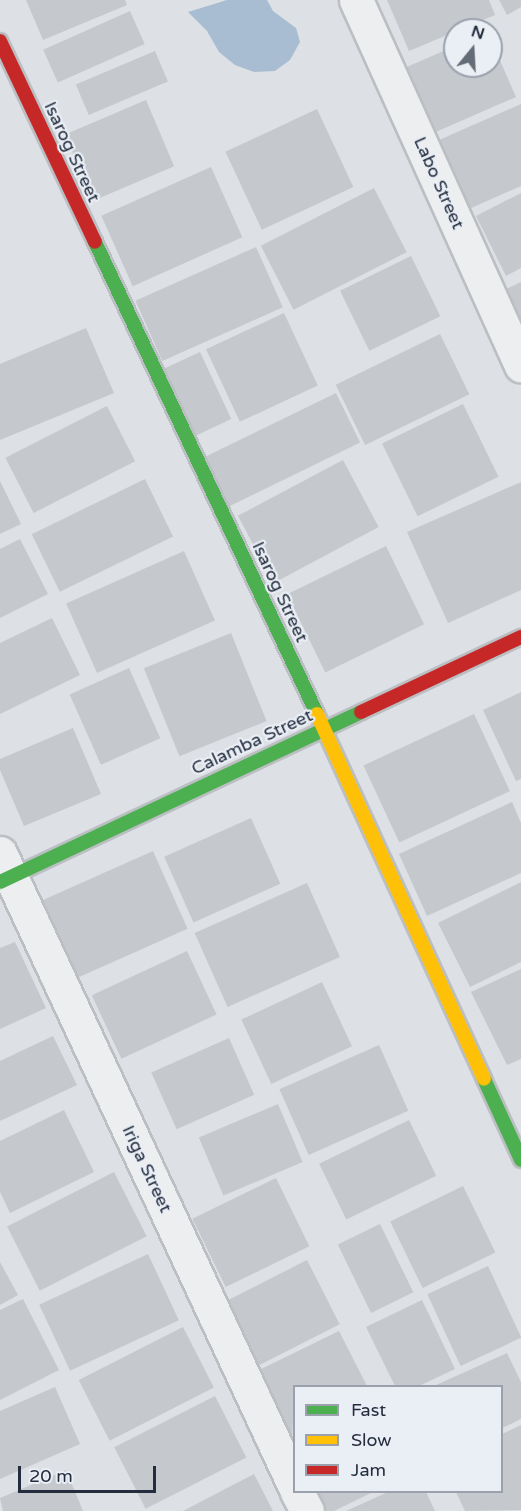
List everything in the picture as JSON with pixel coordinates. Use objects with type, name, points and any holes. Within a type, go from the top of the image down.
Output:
[{"type":"street","name":"Labo Street","points":[[356,0],[521,365]]},
{"type":"street","name":"Isarog Street","points":[[0,41],[324,728],[521,1160]]},
{"type":"street","name":"Calamba Street","points":[[4,870],[324,728],[521,637]]},
{"type":"street","name":"Iriga Street","points":[[4,870],[293,1483]]},
{"type":"street","points":[[298,1493],[307,1511]]},
{"type":"water","points":[[227,0],[267,0],[273,11],[296,28],[300,42],[290,60],[275,71],[254,72],[235,65],[219,52],[207,31],[188,12]]},
{"type":"building","points":[[26,0],[125,0],[127,5],[43,40]]},
{"type":"building","points":[[387,0],[489,0],[495,15],[488,18],[443,18],[443,37],[409,51]]},
{"type":"building","points":[[499,0],[521,0],[521,7],[507,15]]},
{"type":"building","points":[[130,11],[145,44],[58,83],[43,50]]},
{"type":"building","points":[[155,51],[168,81],[89,115],[76,85]]},
{"type":"building","points":[[443,51],[443,78],[503,78],[503,67],[516,97],[422,138],[393,73]]},
{"type":"building","points":[[146,100],[174,166],[93,201],[65,134]]},
{"type":"building","points":[[521,104],[521,186],[451,217],[421,148]]},
{"type":"building","points":[[317,109],[353,187],[262,230],[225,152]]},
{"type":"building","points":[[211,167],[242,237],[133,286],[101,216]]},
{"type":"building","points":[[374,188],[407,252],[294,310],[261,246]]},
{"type":"building","points":[[521,193],[521,268],[506,276],[476,216]]},
{"type":"building","points":[[256,247],[283,307],[162,361],[135,301]]},
{"type":"building","points":[[411,256],[440,316],[369,351],[340,291]]},
{"type":"building","points":[[521,282],[521,366],[490,297]]},
{"type":"building","points":[[284,313],[318,386],[240,422],[206,349]]},
{"type":"building","points":[[86,328],[114,393],[0,440],[0,364]]},
{"type":"building","points":[[440,334],[469,394],[365,445],[336,385]]},
{"type":"building","points":[[200,352],[231,419],[191,438],[160,371]]},
{"type":"building","points":[[336,393],[360,442],[225,508],[201,459]]},
{"type":"building","points":[[463,404],[499,477],[418,516],[382,443]]},
{"type":"building","points":[[107,406],[135,461],[34,513],[5,458]]},
{"type":"building","points":[[343,460],[379,527],[274,583],[238,516]]},
{"type":"building","points":[[145,479],[173,537],[60,592],[32,534]]},
{"type":"building","points":[[0,481],[21,524],[0,534]]},
{"type":"building","points":[[521,482],[521,590],[448,623],[407,532]]},
{"type":"building","points":[[20,539],[48,594],[0,618],[0,549]]},
{"type":"building","points":[[386,546],[424,624],[325,672],[287,594]]},
{"type":"building","points":[[184,551],[215,620],[97,673],[66,603]]},
{"type":"building","points":[[52,618],[80,675],[0,714],[0,643]]},
{"type":"building","points":[[231,633],[267,721],[179,756],[144,668]]},
{"type":"building","points":[[129,668],[160,738],[101,765],[70,694]]},
{"type":"building","points":[[521,692],[521,779],[516,781],[483,710]]},
{"type":"building","points":[[474,714],[510,791],[399,843],[363,766]]},
{"type":"building","points":[[73,728],[101,794],[24,826],[0,770],[0,759]]},
{"type":"building","points":[[512,802],[521,823],[521,873],[427,916],[399,854]]},
{"type":"building","points":[[251,818],[280,884],[193,922],[164,857]]},
{"type":"building","points":[[153,851],[188,929],[72,980],[38,902]]},
{"type":"building","points":[[521,882],[521,962],[470,987],[438,923]]},
{"type":"building","points":[[307,883],[340,957],[228,1007],[195,933]]},
{"type":"building","points":[[15,942],[46,1008],[0,1029],[0,948]]},
{"type":"building","points":[[187,951],[217,1014],[121,1059],[92,995]]},
{"type":"building","points":[[521,969],[521,1059],[507,1065],[471,992]]},
{"type":"building","points":[[322,982],[352,1046],[271,1084],[241,1020]]},
{"type":"building","points":[[53,1036],[77,1085],[0,1121],[0,1061]]},
{"type":"building","points":[[229,1038],[254,1095],[177,1129],[151,1073]]},
{"type":"building","points":[[379,1045],[408,1111],[309,1155],[279,1089]]},
{"type":"building","points":[[278,1104],[303,1162],[223,1196],[199,1138]]},
{"type":"building","points":[[64,1110],[94,1172],[10,1213],[0,1192],[0,1141]]},
{"type":"building","points":[[409,1120],[436,1176],[346,1220],[319,1164]]},
{"type":"building","points":[[114,1172],[147,1236],[40,1291],[7,1226]]},
{"type":"building","points":[[276,1178],[309,1246],[226,1287],[192,1219]]},
{"type":"building","points":[[463,1186],[495,1253],[423,1288],[390,1222]]},
{"type":"building","points":[[380,1224],[413,1292],[371,1313],[338,1245]]},
{"type":"building","points":[[148,1254],[179,1320],[70,1371],[39,1305]]},
{"type":"building","points":[[307,1260],[340,1324],[259,1365],[227,1301]]},
{"type":"building","points":[[0,1262],[18,1295],[0,1305]]},
{"type":"building","points":[[488,1266],[521,1338],[461,1366],[427,1294]]},
{"type":"building","points":[[23,1299],[59,1370],[0,1400],[0,1310]]},
{"type":"building","points":[[422,1300],[455,1369],[421,1385],[395,1385],[366,1327]]},
{"type":"building","points":[[183,1327],[214,1388],[110,1441],[79,1380]]},
{"type":"building","points":[[339,1331],[366,1385],[293,1385],[292,1447],[255,1372]]},
{"type":"building","points":[[507,1353],[521,1382],[521,1419],[503,1428],[503,1385],[436,1385]]},
{"type":"building","points":[[55,1387],[80,1444],[0,1479],[0,1411]]},
{"type":"building","points":[[215,1396],[246,1457],[146,1509],[114,1447]]},
{"type":"building","points":[[521,1425],[521,1510],[465,1511],[456,1493],[503,1493],[503,1434]]},
{"type":"building","points":[[66,1470],[83,1511],[3,1511],[0,1498]]},
{"type":"building","points":[[254,1474],[273,1511],[183,1511]]},
{"type":"building","points":[[313,1493],[371,1493],[334,1511],[322,1511]]},
{"type":"building","points":[[386,1493],[426,1493],[435,1511],[346,1511]]},
{"type":"traffic: fast","points":[[95,242],[317,714]]},
{"type":"traffic: fast","points":[[0,882],[361,712]]},
{"type":"traffic: fast","points":[[484,1079],[521,1160]]},
{"type":"traffic: slow","points":[[317,714],[484,1079]]},
{"type":"traffic: jam","points":[[0,41],[95,242]]},
{"type":"traffic: jam","points":[[361,712],[521,637]]}]
